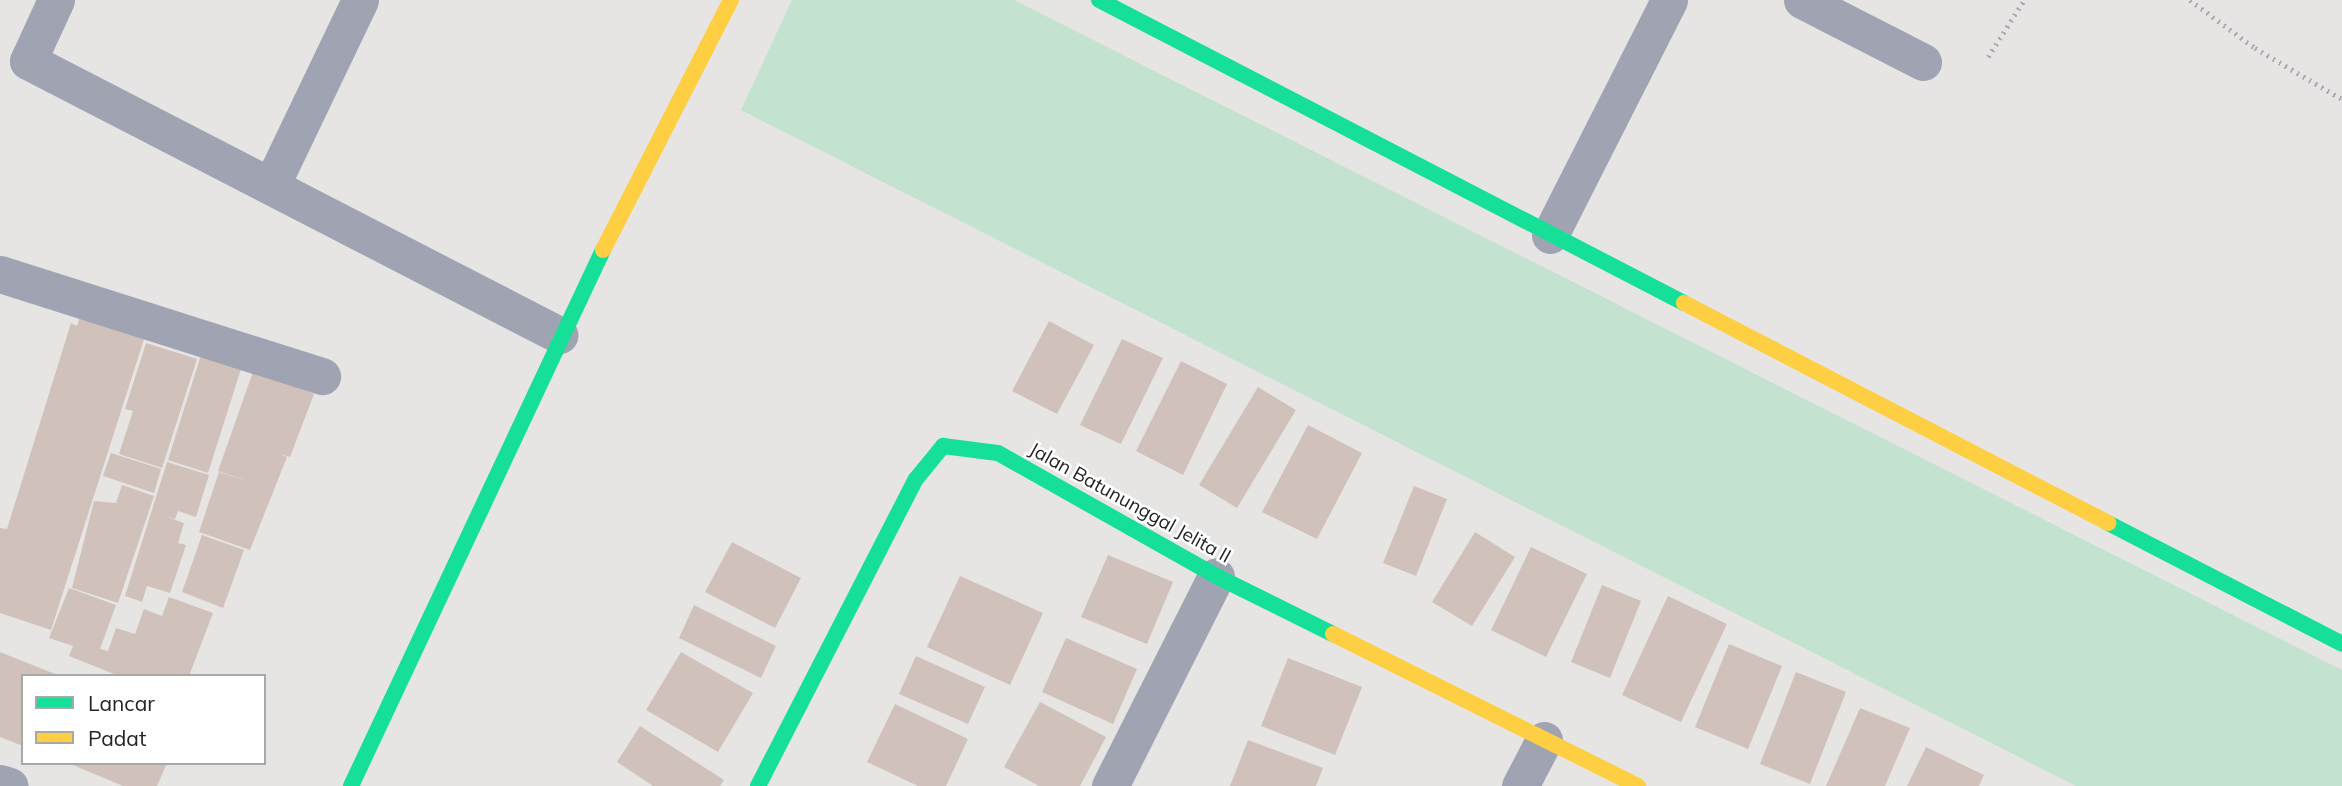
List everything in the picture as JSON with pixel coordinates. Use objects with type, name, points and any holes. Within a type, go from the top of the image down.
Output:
[{"type":"street","points":[[56,0],[28,61],[559,335]]},
{"type":"street","points":[[271,186],[360,0]]},
{"type":"street","points":[[351,786],[559,335],[731,0]]},
{"type":"street","points":[[1099,0],[2342,644]]},
{"type":"street","points":[[1550,235],[1669,0]]},
{"type":"street","points":[[1802,0],[1923,62]]},
{"type":"street","points":[[0,274],[321,376]]},
{"type":"street","name":"Jalan Batununggal Jelita II","points":[[758,786],[916,479],[943,446],[998,453],[1216,576],[1639,786]]},
{"type":"street","points":[[1110,786],[1216,576]]},
{"type":"street","points":[[1520,786],[1544,740]]},
{"type":"street","points":[[0,782],[10,786]]},
{"type":"path","points":[[1988,57],[2024,0]]},
{"type":"path","points":[[2190,0],[2255,48],[2342,99]]},
{"type":"green space","points":[[792,0],[1014,0],[2342,670],[2342,786],[2076,786],[741,110]]},
{"type":"building","points":[[81,313],[146,333],[51,630],[0,613],[0,528],[7,529],[71,323],[77,326]]},
{"type":"building","points":[[1049,321],[1094,345],[1057,414],[1012,391]]},
{"type":"building","points":[[1122,339],[1163,358],[1121,444],[1080,425]]},
{"type":"building","points":[[146,343],[197,359],[162,468],[119,454],[133,411],[125,409]]},
{"type":"building","points":[[201,355],[241,369],[208,473],[168,460]]},
{"type":"building","points":[[1181,361],[1227,384],[1183,475],[1136,451]]},
{"type":"building","points":[[254,369],[314,394],[290,457],[278,453],[287,457],[250,550],[199,532],[219,472],[265,487],[218,471]]},
{"type":"building","points":[[1258,387],[1296,410],[1237,508],[1199,485]]},
{"type":"building","points":[[1308,425],[1362,453],[1317,539],[1262,512]]},
{"type":"building","points":[[111,453],[161,469],[154,493],[103,476]]},
{"type":"building","points":[[167,462],[209,475],[196,517],[178,511],[175,519],[165,516],[184,523],[178,543],[186,545],[170,593],[147,586],[142,602],[125,596]]},
{"type":"building","points":[[122,485],[154,496],[118,603],[72,588],[94,501],[116,503]]},
{"type":"building","points":[[1414,486],[1447,499],[1416,576],[1383,563]]},
{"type":"building","points":[[1475,532],[1515,557],[1472,626],[1432,602]]},
{"type":"building","points":[[202,535],[244,550],[223,608],[182,592]]},
{"type":"building","points":[[732,542],[801,578],[775,628],[705,592]]},
{"type":"building","points":[[1531,547],[1587,574],[1546,657],[1491,630]]},
{"type":"building","points":[[1108,555],[1173,582],[1147,644],[1081,617]]},
{"type":"building","points":[[960,576],[1043,613],[1010,685],[927,647]]},
{"type":"building","points":[[1602,585],[1641,601],[1610,678],[1571,662]]},
{"type":"building","points":[[69,588],[116,605],[100,649],[108,651],[116,628],[135,634],[144,609],[162,616],[169,597],[213,613],[190,674],[114,674],[69,656],[73,646],[49,638]]},
{"type":"building","points":[[1668,596],[1727,624],[1681,722],[1622,695]]},
{"type":"building","points":[[694,605],[776,646],[761,678],[679,638]]},
{"type":"building","points":[[1066,638],[1137,669],[1113,724],[1042,692]]},
{"type":"building","points":[[1729,644],[1782,666],[1748,749],[1695,727]]},
{"type":"building","points":[[0,652],[55,674],[21,674],[21,745],[0,737]]},
{"type":"building","points":[[681,652],[753,693],[718,752],[646,710]]},
{"type":"building","points":[[916,656],[985,687],[968,724],[899,694]]},
{"type":"building","points":[[1288,658],[1362,687],[1335,755],[1261,726]]},
{"type":"building","points":[[1796,672],[1846,692],[1810,784],[1760,764]]},
{"type":"building","points":[[1040,702],[1106,737],[1080,786],[1039,786],[1004,767]]},
{"type":"building","points":[[895,704],[968,739],[946,786],[918,786],[867,762]]},
{"type":"building","points":[[1860,708],[1910,728],[1885,786],[1826,786]]},
{"type":"building","points":[[640,726],[724,780],[720,786],[653,786],[617,762]]},
{"type":"building","points":[[1248,740],[1323,768],[1316,786],[1230,786]]},
{"type":"building","points":[[1926,747],[1984,775],[1979,786],[1907,786]]},
{"type":"building","points":[[73,765],[166,765],[157,786],[123,786]]},
{"type":"traffic: fast","points":[[1099,0],[1684,303]]},
{"type":"traffic: fast","points":[[351,786],[603,250]]},
{"type":"traffic: fast","points":[[758,786],[916,479],[943,446],[998,453],[1216,576],[1333,634]]},
{"type":"traffic: fast","points":[[2108,523],[2342,644]]},
{"type":"traffic: slow","points":[[603,250],[731,0]]},
{"type":"traffic: slow","points":[[1684,303],[2108,523]]},
{"type":"traffic: slow","points":[[1333,634],[1638,786]]}]
